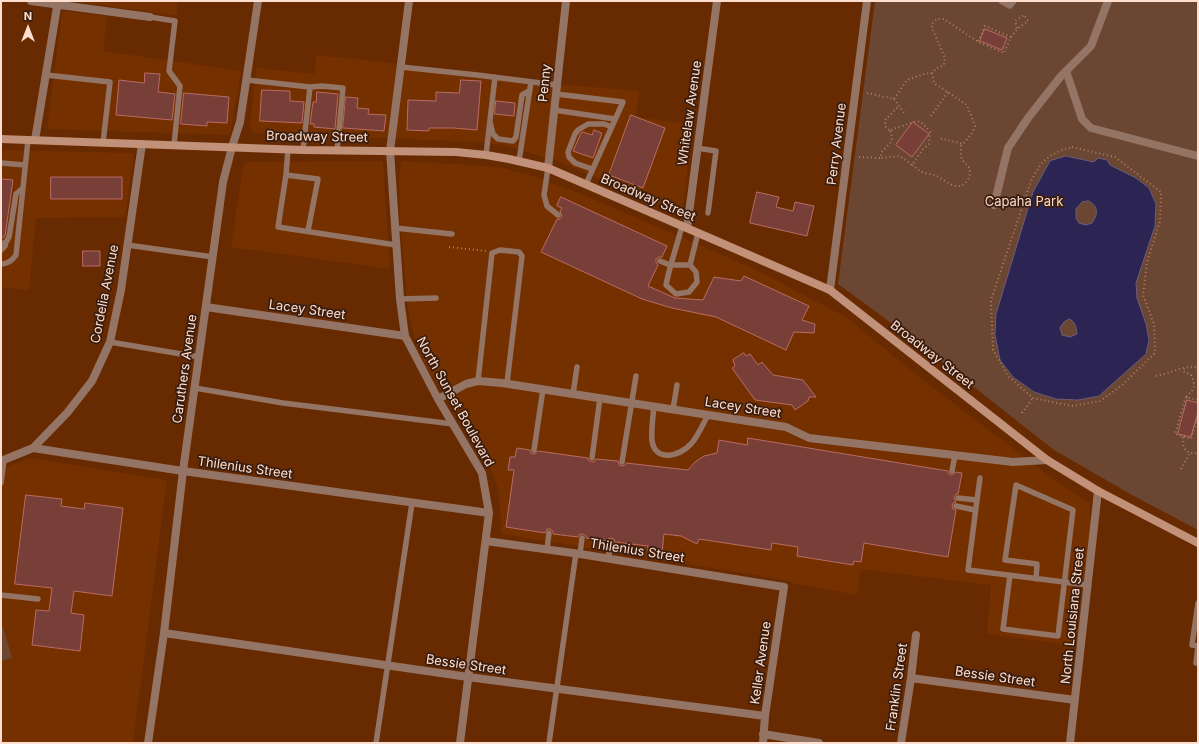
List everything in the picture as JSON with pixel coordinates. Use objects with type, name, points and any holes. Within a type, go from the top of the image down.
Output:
[{"type":"main road","name":"Broadway Street","points":[[1,139],[303,150],[456,152],[486,155],[548,168],[830,290],[1047,460],[1098,491],[1198,543]]},
{"type":"street","points":[[31,1],[57,3],[150,17]]},
{"type":"street","name":"Caruthers Avenue","points":[[148,743],[164,632],[183,471],[223,182],[240,122],[258,1]]},
{"type":"street","name":"North Sunset Boulevard","points":[[409,1],[390,151],[404,336],[438,399],[482,473],[489,513],[460,743]]},
{"type":"street","name":"Penny","points":[[548,168],[566,1]]},
{"type":"street","name":"Whitelaw Avenue","points":[[684,227],[698,148],[717,1]]},
{"type":"street","name":"Perry Avenue","points":[[830,290],[867,1]]},
{"type":"street","points":[[994,205],[1008,148],[1028,118],[1066,71],[1091,46],[1108,1]]},
{"type":"street","points":[[32,140],[46,75],[57,3]]},
{"type":"street","points":[[1066,71],[1082,119],[1091,128],[1198,156]]},
{"type":"street","name":"Cordelia Avenue","points":[[33,448],[67,413],[92,381],[110,342],[121,290],[142,144]]},
{"type":"street","name":"Lacey Street","points":[[206,307],[404,336]]},
{"type":"street","name":"Lacey Street","points":[[438,399],[466,384],[478,381],[507,383],[786,427],[809,438],[1013,462],[1047,460]]},
{"type":"street","points":[[3,461],[33,448]]},
{"type":"street","name":"Thilenius Street","points":[[33,448],[183,471],[489,513]]},
{"type":"street","name":"North Louisiana Street","points":[[1070,743],[1098,491]]},
{"type":"street","name":"Thilenius Street","points":[[486,541],[547,549],[784,587]]},
{"type":"street","name":"Keller Avenue","points":[[763,743],[765,716],[784,587]]},
{"type":"street","name":"Bessie Street","points":[[164,632],[387,666],[765,716]]},
{"type":"street","name":"Franklin Street","points":[[901,743],[916,635]]},
{"type":"street","name":"Bessie Street","points":[[911,678],[1075,700]]},
{"type":"street","points":[[763,734],[818,743]]},
{"type":"lane","points":[[1001,1],[1010,6],[1014,1]]},
{"type":"lane","points":[[150,17],[175,21],[169,71],[180,86],[174,145]]},
{"type":"lane","points":[[401,67],[557,85]]},
{"type":"lane","points":[[46,75],[110,82],[103,143]]},
{"type":"lane","points":[[486,155],[495,77]]},
{"type":"lane","points":[[247,80],[310,87],[322,86],[343,88],[337,150]]},
{"type":"lane","points":[[520,161],[531,82]]},
{"type":"lane","points":[[303,150],[310,87]]},
{"type":"lane","points":[[490,122],[493,134],[498,139],[513,141],[516,137],[522,95],[529,91]]},
{"type":"lane","points":[[556,94],[623,102],[586,184]]},
{"type":"lane","points":[[554,110],[615,119]]},
{"type":"lane","points":[[592,169],[575,163],[569,157],[568,152],[575,134],[578,130],[588,124],[596,123],[612,127]]},
{"type":"lane","points":[[1,264],[7,264],[13,260],[16,255],[25,164],[32,140]]},
{"type":"lane","points":[[698,148],[716,151],[708,214]]},
{"type":"lane","points":[[288,149],[286,175],[278,226],[396,245]]},
{"type":"lane","points":[[1,163],[25,164]]},
{"type":"lane","points":[[548,168],[544,194],[547,206],[558,216]]},
{"type":"lane","points":[[286,175],[318,179],[308,231]]},
{"type":"lane","points":[[1,250],[5,246],[4,243],[9,237],[16,194],[23,188]]},
{"type":"lane","points":[[660,261],[670,265],[690,265],[696,272],[696,282],[689,292],[676,294],[666,284],[670,265],[684,227]]},
{"type":"lane","points":[[395,228],[452,234]]},
{"type":"lane","points":[[690,265],[698,233]]},
{"type":"lane","points":[[127,246],[213,257]]},
{"type":"lane","points":[[478,381],[492,252],[500,250],[519,252],[522,256],[507,383]]},
{"type":"lane","points":[[400,299],[436,298]]},
{"type":"lane","points":[[110,342],[199,357]]},
{"type":"lane","points":[[573,394],[577,367]]},
{"type":"lane","points":[[622,462],[636,376]]},
{"type":"lane","points":[[673,409],[677,384]]},
{"type":"lane","points":[[195,388],[283,403],[453,424]]},
{"type":"lane","points":[[534,450],[543,389]]},
{"type":"lane","points":[[592,458],[600,398]]},
{"type":"lane","points":[[654,406],[652,442],[656,450],[662,455],[669,456],[680,452],[690,444],[708,415]]},
{"type":"lane","points":[[952,472],[955,455]]},
{"type":"lane","points":[[1,483],[3,461]]},
{"type":"lane","points":[[980,478],[968,570],[1088,585]]},
{"type":"lane","points":[[1010,575],[1003,629],[1058,636],[1073,510],[1016,485],[1005,560],[1037,564],[1036,579]]},
{"type":"lane","points":[[958,498],[976,500]]},
{"type":"lane","points":[[376,743],[412,503]]},
{"type":"lane","points":[[956,506],[975,510]]},
{"type":"lane","points":[[547,549],[549,533]]},
{"type":"lane","points":[[549,743],[578,554],[582,538]]},
{"type":"lane","points":[[608,559],[611,542]]},
{"type":"lane","points":[[1,595],[38,599]]},
{"type":"lane","points":[[1198,604],[1192,645],[1198,646],[1196,663],[1198,663]]},
{"type":"path","points":[[894,98],[907,80],[932,73],[937,68],[944,65],[945,58],[932,28],[932,24],[937,19],[944,19],[978,42],[1004,53],[1011,36],[1028,21],[1024,15],[1016,21],[1018,29]]},
{"type":"path","points":[[978,42],[985,26],[1011,36]]},
{"type":"path","points":[[932,73],[934,83],[967,105],[975,126],[972,133],[963,144],[939,138]]},
{"type":"path","points":[[931,116],[948,92]]},
{"type":"path","points":[[867,93],[894,98],[905,114]]},
{"type":"path","points":[[881,158],[881,153],[892,141],[892,135],[885,126],[885,120],[899,106]]},
{"type":"path","points":[[890,131],[894,128],[918,121],[925,125],[930,132],[929,144],[923,149],[912,164]]},
{"type":"path","points":[[859,157],[881,158],[900,156],[923,173],[939,177],[955,187],[961,186],[965,183],[969,178],[970,172],[969,166],[963,160],[961,144]]},
{"type":"path","points":[[1072,147],[1115,157],[1160,192],[1160,220],[1147,262],[1143,295],[1154,324],[1155,353],[1121,386],[1100,401],[1072,406],[1033,398],[1008,376],[993,350],[991,300],[1031,181],[1040,164],[1057,152],[1072,147]]},
{"type":"path","points":[[958,162],[963,160]]},
{"type":"path","points":[[449,247],[492,252]]},
{"type":"path","points":[[1156,376],[1190,366],[1198,368]]},
{"type":"path","points":[[1184,368],[1183,371],[1191,375],[1194,389],[1186,397],[1175,434],[1191,439],[1198,416]]},
{"type":"path","points":[[1186,397],[1198,400]]},
{"type":"path","points":[[1022,413],[1033,398]]},
{"type":"path","points":[[1183,437],[1182,444],[1184,449],[1190,453],[1198,453]]},
{"type":"path","points":[[1181,469],[1190,453]]},
{"type":"shaded area","points":[[71,1],[178,1],[177,16]]},
{"type":"shaded area","points":[[62,11],[107,16],[103,51],[241,71],[230,135],[47,129]]},
{"type":"shaded area","points":[[317,55],[486,73],[485,78],[639,91],[636,117],[693,125],[682,215],[560,162],[503,145],[479,142],[254,133],[250,125],[256,68],[314,74]]},
{"type":"shaded area","points":[[1,150],[134,153],[125,217],[36,218],[29,290],[1,287]]},
{"type":"shaded area","points":[[1066,156],[1094,162],[1098,158],[1107,160],[1110,165],[1136,178],[1149,188],[1156,204],[1155,226],[1136,283],[1137,298],[1146,324],[1149,340],[1146,354],[1099,396],[1078,400],[1056,399],[1034,392],[1013,377],[1000,360],[995,335],[996,314],[1033,192],[1050,161]],"holes":[[[1089,201],[1095,206],[1096,214],[1092,223],[1086,225],[1079,223],[1076,218],[1076,209],[1082,202]],[[1070,319],[1075,324],[1077,334],[1070,337],[1062,335],[1060,328],[1064,322]]]},
{"type":"shaded area","points":[[383,161],[390,269],[231,247],[243,166],[248,162]]},
{"type":"shaded area","points":[[402,161],[503,168],[536,177],[584,195],[752,268],[846,317],[914,373],[1057,482],[1090,503],[1090,526],[1077,646],[987,634],[991,585],[861,569],[857,595],[797,584],[779,579],[502,534],[498,488],[488,461],[427,368],[416,343],[408,311],[400,217],[399,179]]},
{"type":"shaded area","points":[[29,458],[167,480],[133,743],[1,743],[1,469]]},
{"type":"green space","name":"Capaha Park","points":[[875,1],[1198,1],[1198,530],[1132,495],[1054,450],[909,336],[838,284]]},
{"type":"green space","points":[[1,627],[3,627],[12,658],[1,661]]},
{"type":"building","points":[[985,29],[1007,38],[1002,50],[980,41]]},
{"type":"building","points":[[145,73],[160,74],[158,92],[175,94],[172,120],[116,115],[119,80],[144,83]]},
{"type":"building","points":[[461,80],[481,81],[477,130],[429,128],[429,131],[407,130],[408,100],[436,101],[436,92],[459,93]]},
{"type":"building","points":[[262,90],[290,91],[290,101],[304,102],[302,123],[260,121]]},
{"type":"building","points":[[317,92],[338,94],[335,129],[314,127],[314,124],[310,124],[313,102],[316,102]]},
{"type":"building","points":[[184,93],[229,97],[227,123],[207,122],[207,126],[181,124]]},
{"type":"building","points":[[346,97],[358,98],[357,108],[369,109],[368,114],[386,115],[384,131],[343,128]]},
{"type":"building","points":[[496,101],[515,103],[514,116],[495,114]]},
{"type":"building","points":[[631,115],[665,128],[643,188],[609,175]]},
{"type":"building","points":[[913,122],[929,134],[912,157],[896,145]]},
{"type":"building","points":[[594,130],[602,133],[593,158],[573,151],[581,133],[583,132],[592,135]]},
{"type":"building","points":[[51,177],[122,177],[122,199],[51,199]]},
{"type":"building","points":[[1,179],[13,180],[5,236],[1,239]]},
{"type":"building","points":[[757,192],[779,197],[776,207],[793,211],[795,202],[814,206],[807,236],[750,223]]},
{"type":"building","points":[[561,197],[667,246],[662,257],[656,259],[658,265],[648,286],[675,298],[703,300],[714,277],[741,281],[744,276],[809,306],[802,320],[815,324],[814,333],[794,332],[786,350],[716,317],[672,308],[642,299],[541,252],[557,219],[560,219],[562,216],[560,211],[562,208],[557,206]]},
{"type":"building","points":[[83,251],[100,251],[100,266],[83,266]]},
{"type":"building","points":[[744,353],[746,356],[750,354],[758,365],[762,362],[773,375],[803,380],[816,397],[809,397],[808,401],[795,410],[792,405],[755,400],[732,368],[735,366],[733,360]]},
{"type":"building","points":[[1187,400],[1198,403],[1198,412],[1191,437],[1178,434]]},
{"type":"building","points":[[748,438],[948,471],[949,474],[952,475],[956,472],[962,473],[958,494],[954,497],[956,502],[953,503],[952,506],[953,509],[956,510],[948,557],[864,543],[861,562],[854,561],[853,565],[797,556],[798,547],[772,543],[771,550],[699,539],[697,544],[681,536],[664,534],[662,553],[648,551],[648,546],[615,542],[614,539],[611,538],[607,541],[586,538],[583,534],[580,534],[578,537],[553,534],[553,531],[550,529],[547,529],[545,533],[506,527],[514,470],[508,470],[510,457],[515,457],[517,448],[530,450],[531,453],[534,454],[538,451],[588,458],[591,462],[594,462],[596,459],[618,461],[619,465],[622,466],[626,463],[688,470],[695,462],[704,456],[717,453],[719,440],[747,445]]},
{"type":"building","points":[[26,495],[62,499],[61,506],[84,509],[85,503],[123,508],[112,596],[74,591],[71,613],[84,615],[80,651],[32,645],[36,610],[49,611],[52,588],[15,584]]}]
